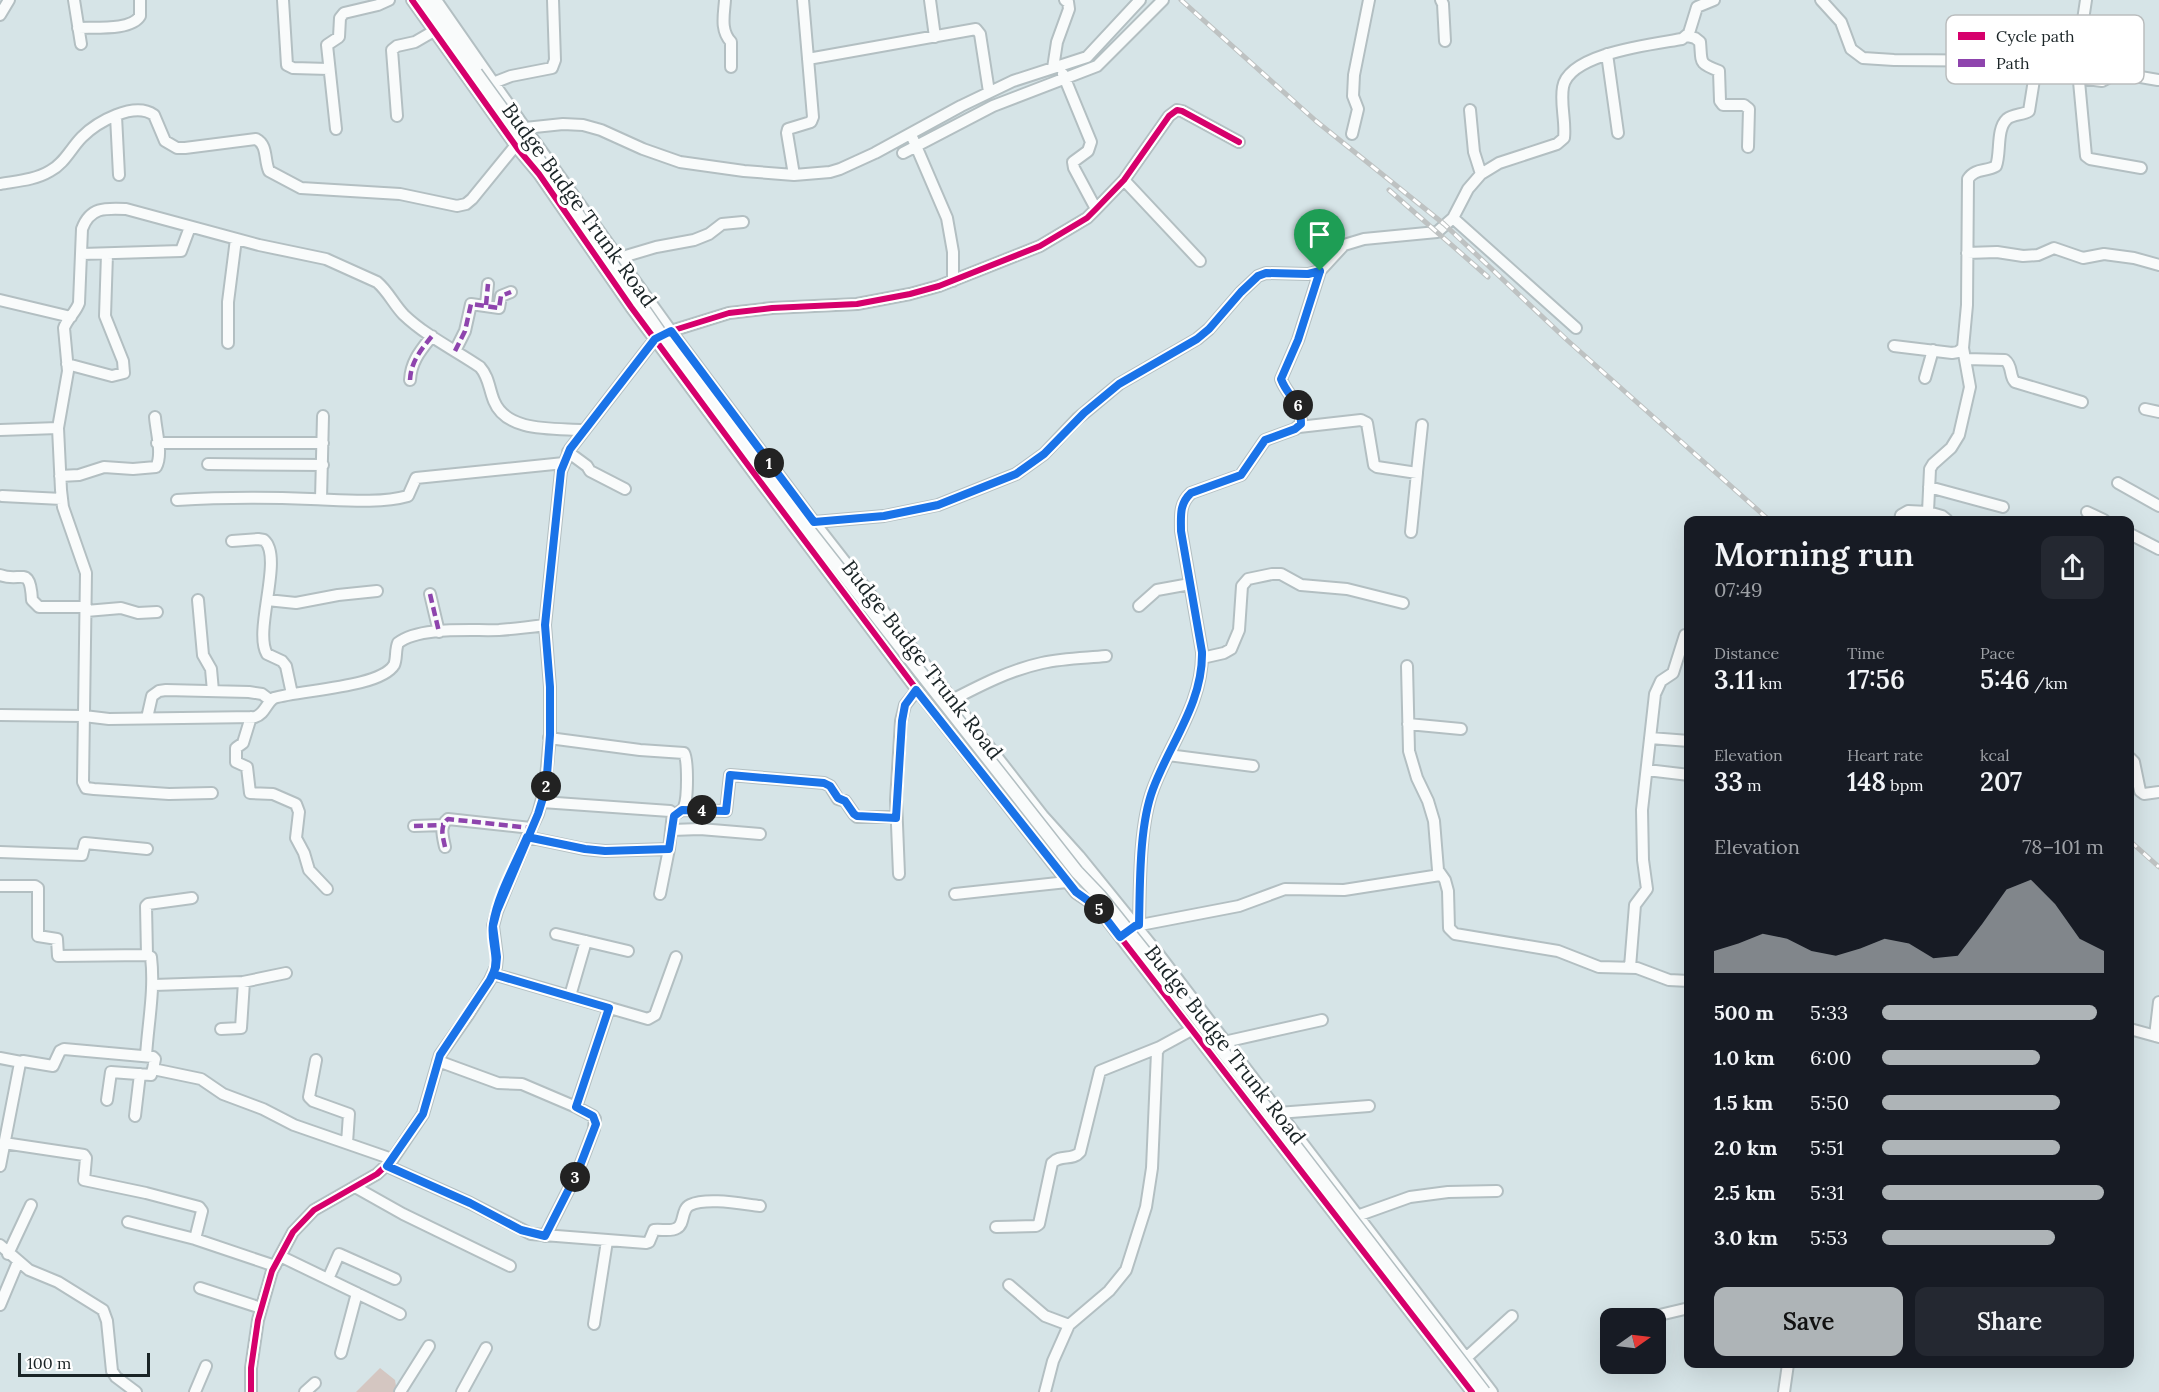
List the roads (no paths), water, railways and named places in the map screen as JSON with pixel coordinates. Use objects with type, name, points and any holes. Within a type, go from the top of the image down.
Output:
[{"type":"main road","points":[[434,0],[476,73],[662,336],[812,534],[1077,873],[1100,896],[1191,1010],[1484,1392]]},
{"type":"street","points":[[0,15],[9,0]]},
{"type":"street","points":[[74,0],[81,45]]},
{"type":"street","points":[[78,28],[132,24],[140,16],[140,0]]},
{"type":"street","points":[[284,0],[287,65],[293,68],[329,69]]},
{"type":"street","points":[[336,129],[327,45],[339,37],[341,15],[389,0]]},
{"type":"street","name":"Budge Budge Trunk Road","points":[[412,0],[517,147],[539,174],[655,339],[916,690],[1067,882],[1076,892],[1097,907],[1472,1392]]},
{"type":"street","name":"Budge Budge Trunk Road","points":[[434,0],[671,331],[814,522],[1043,816],[1137,925],[1492,1392]]},
{"type":"street","points":[[493,83],[511,76],[552,68],[555,60],[553,0]]},
{"type":"street","points":[[725,0],[724,29],[726,37],[731,42],[731,67]]},
{"type":"street","points":[[794,175],[787,133],[789,129],[808,124],[812,120],[803,0]]},
{"type":"street","points":[[930,0],[935,37]]},
{"type":"street","points":[[1065,0],[1070,5],[1056,46],[1061,72],[1090,142],[1088,151],[1073,162],[1096,209]]},
{"type":"street","points":[[903,153],[1061,72],[1093,52],[1140,0]]},
{"type":"street","points":[[529,132],[563,124],[583,125],[680,162],[794,175],[840,169],[1022,77],[1097,66],[1163,0]]},
{"type":"street","points":[[1352,134],[1358,109],[1353,96],[1354,75],[1369,0]]},
{"type":"street","points":[[1441,0],[1445,41]]},
{"type":"street","points":[[1687,36],[1697,7],[1714,0]]},
{"type":"street","points":[[1821,0],[1841,22],[1851,49],[1863,58],[1946,60]]},
{"type":"street","points":[[2082,15],[2086,0]]},
{"type":"street","points":[[808,59],[974,29],[978,30],[989,92]]},
{"type":"street","points":[[397,116],[392,50],[397,46],[415,42],[434,31]]},
{"type":"street","points":[[1299,427],[1301,421],[1297,402],[1281,379],[1298,340],[1320,271],[1338,250],[1353,241],[1400,234],[1437,232],[1453,218],[1468,189],[1481,174],[1500,163],[1557,144],[1563,138],[1563,87],[1574,71],[1607,54],[1687,36],[1695,38],[1700,42],[1704,66],[1719,70],[1720,101],[1723,105],[1744,105],[1749,109],[1748,147]]},
{"type":"street","points":[[1607,54],[1618,133]]},
{"type":"street","points":[[1928,512],[1930,470],[1951,448],[1959,435],[1970,387],[1964,353],[1967,305],[1968,179],[1977,171],[1996,166],[2003,126],[2012,116],[2029,111],[2033,84]]},
{"type":"street","points":[[2080,84],[2086,156],[2090,159],[2141,168]]},
{"type":"street","points":[[251,1392],[252,1355],[261,1308],[278,1261],[293,1232],[304,1219],[325,1203],[377,1174],[389,1163],[423,1114],[438,1061],[445,1047],[493,974],[497,957],[493,926],[502,895],[546,788],[550,687],[545,625],[554,520],[561,471],[566,457],[583,430],[655,339],[671,331],[729,313],[772,308],[857,304],[910,294],[1040,246],[1087,218],[1124,180],[1169,116],[1177,110],[1239,142]]},
{"type":"street","points":[[1470,110],[1474,152],[1481,174]]},
{"type":"street","points":[[0,184],[38,177],[50,171],[57,167],[83,135],[116,116],[131,111],[150,113],[154,116],[165,141],[177,148],[256,139],[263,145],[269,171],[302,188],[400,194],[457,206],[472,199],[517,147]]},
{"type":"street","points":[[116,116],[119,175]]},
{"type":"street","points":[[910,134],[917,145],[947,218],[953,252],[953,280]]},
{"type":"street","points":[[1124,180],[1200,261]]},
{"type":"street","points":[[212,793],[169,794],[86,788],[83,782],[85,567],[62,499],[58,428],[67,383],[64,328],[80,303],[82,229],[91,214],[110,208],[126,209],[236,239],[326,259],[377,282],[404,315],[482,369],[494,401],[506,416],[523,425],[583,430]]},
{"type":"street","points":[[1453,218],[1576,328]]},
{"type":"street","points":[[619,258],[656,246],[694,240],[709,234],[722,224],[743,222]]},
{"type":"street","points":[[82,254],[181,251],[190,227]]},
{"type":"street","points":[[228,343],[228,302],[236,239]]},
{"type":"street","points":[[1967,253],[1997,252],[2038,255],[2054,248],[2084,258],[2104,254],[2134,258],[2159,265]]},
{"type":"street","points":[[67,364],[112,376],[124,373],[123,361],[105,316],[107,254]]},
{"type":"street","points":[[814,522],[884,516],[938,505],[1016,474],[1044,454],[1084,413],[1119,384],[1197,339],[1258,276],[1266,273],[1308,274],[1320,271]]},
{"type":"street","points":[[486,305],[488,285]]},
{"type":"street","points":[[455,351],[465,331],[471,304],[499,308],[501,296],[511,292]]},
{"type":"street","points":[[0,300],[71,317]]},
{"type":"street","points":[[408,373],[416,356],[432,336]]},
{"type":"street","points":[[1893,346],[1958,352],[2005,360],[2015,382],[2082,402]]},
{"type":"street","points":[[1925,378],[1933,350]]},
{"type":"street","points":[[2145,409],[2159,412]]},
{"type":"street","points":[[321,499],[323,416]]},
{"type":"street","points":[[60,476],[79,475],[104,467],[133,469],[156,467],[158,465],[155,417]]},
{"type":"street","points":[[1137,925],[1148,805],[1168,755],[1189,716],[1202,658],[1181,531],[1181,511],[1185,499],[1199,488],[1241,475],[1265,440],[1299,427],[1364,420],[1367,423],[1374,465],[1417,472]]},
{"type":"street","points":[[1412,532],[1422,425]]},
{"type":"street","points":[[0,430],[58,428]]},
{"type":"street","points":[[157,443],[323,443]]},
{"type":"street","points":[[177,500],[240,496],[321,499],[406,497],[411,492],[416,478],[566,457],[587,466],[590,471],[625,489]]},
{"type":"street","points":[[208,464],[323,465]]},
{"type":"street","points":[[2118,483],[2159,506]]},
{"type":"street","points":[[1929,487],[2003,507]]},
{"type":"street","points":[[2,496],[62,499]]},
{"type":"street","points":[[1901,516],[1905,512],[1928,512],[1942,516]]},
{"type":"street","points":[[2087,512],[2096,516]]},
{"type":"street","points":[[2134,536],[2159,549]]},
{"type":"street","points":[[232,541],[258,538],[267,542],[270,556],[262,642],[267,654],[282,661],[286,666],[292,694]]},
{"type":"street","points":[[1202,658],[1231,649],[1239,630],[1242,586],[1248,579],[1281,574],[1301,585],[1347,589],[1403,603]]},
{"type":"street","points":[[0,575],[20,576],[28,580],[32,600],[39,607],[121,608],[138,613],[157,612]]},
{"type":"street","points":[[1139,606],[1158,590],[1190,584]]},
{"type":"street","points":[[267,600],[296,603],[377,591]]},
{"type":"street","points":[[430,594],[439,632]]},
{"type":"street","points":[[198,600],[203,655],[211,669],[213,691]]},
{"type":"street","points":[[0,715],[84,716],[108,719],[251,717],[261,714],[270,700],[279,696],[321,691],[375,677],[392,667],[396,646],[401,640],[439,632],[501,630],[545,625]]},
{"type":"street","points":[[1630,967],[1635,905],[1647,889],[1642,831],[1650,738],[1658,685],[1673,673],[1684,638]]},
{"type":"street","points":[[952,700],[986,682],[1031,665],[1049,661],[1106,656]]},
{"type":"street","points":[[1407,666],[1411,762],[1434,821],[1437,863],[1440,875],[1447,884],[1449,928],[1455,934],[1558,951],[1599,967],[1630,967],[1646,970],[1669,980],[1684,981]]},
{"type":"street","points":[[898,874],[896,818],[902,721],[905,705],[916,690]]},
{"type":"street","points":[[147,718],[152,696],[159,691],[257,693],[270,700]]},
{"type":"street","points":[[251,717],[243,743],[236,748],[236,762],[248,767],[250,793],[273,795],[296,804],[299,812],[296,838],[309,870],[327,889]]},
{"type":"street","points":[[1408,724],[1461,729]]},
{"type":"street","points":[[549,738],[640,750],[684,753],[687,760],[685,803],[678,813],[672,830],[660,894]]},
{"type":"street","points":[[1650,738],[1684,741]]},
{"type":"street","points":[[1168,755],[1254,766]]},
{"type":"street","points":[[2134,762],[2140,791],[2144,794],[2159,792]]},
{"type":"street","points":[[1647,770],[1684,774]]},
{"type":"street","points":[[542,802],[678,813],[726,811],[730,775],[824,783],[830,786],[838,798],[845,801],[857,816],[896,818]]},
{"type":"street","points":[[445,847],[443,825],[448,819],[453,818],[529,833],[585,849],[605,851],[669,849]]},
{"type":"street","points":[[414,826],[443,825]]},
{"type":"street","points":[[672,830],[700,829],[760,834]]},
{"type":"street","points":[[0,852],[82,855],[85,843],[147,849]]},
{"type":"street","points":[[1120,937],[1137,925],[1239,906],[1285,889],[1344,890],[1440,875]]},
{"type":"street","points":[[956,894],[1067,882]]},
{"type":"street","points":[[0,886],[35,886],[38,888],[38,936],[57,939],[58,956],[147,955],[151,957],[154,985],[148,1019],[146,1056]]},
{"type":"street","points":[[147,955],[147,904],[192,898]]},
{"type":"street","points":[[556,934],[628,951]]},
{"type":"street","points":[[570,996],[586,941]]},
{"type":"street","points":[[493,974],[645,1019],[655,1015],[676,957]]},
{"type":"street","points":[[154,985],[244,982],[286,973]]},
{"type":"street","points":[[221,1029],[241,1028],[244,982]]},
{"type":"street","points":[[2134,1030],[2157,1037],[2159,1002]]},
{"type":"street","points":[[576,1107],[609,1008]]},
{"type":"street","points":[[1224,1042],[1322,1020]]},
{"type":"street","points":[[996,1227],[1039,1224],[1052,1163],[1059,1158],[1074,1157],[1080,1152],[1100,1071],[1160,1047],[1192,1029]]},
{"type":"street","points":[[1045,1392],[1053,1361],[1069,1325],[1109,1291],[1126,1270],[1146,1207],[1152,1168],[1157,1052],[1160,1047]]},
{"type":"street","points":[[0,1058],[53,1066],[60,1051],[64,1049],[154,1058],[152,1075],[111,1072],[107,1100]]},
{"type":"street","points":[[316,1059],[309,1097],[313,1101],[349,1114],[347,1143]]},
{"type":"street","points":[[438,1061],[498,1083],[522,1084],[593,1116],[596,1124],[578,1171],[545,1236]]},
{"type":"street","points":[[0,1166],[21,1062]]},
{"type":"street","points":[[153,1069],[201,1079],[223,1094],[263,1109],[294,1125],[347,1143],[521,1230],[545,1236],[646,1243],[649,1242],[654,1230],[675,1230],[679,1227],[686,1209],[693,1204],[724,1203],[760,1206]]},
{"type":"street","points":[[135,1116],[140,1074]]},
{"type":"street","points":[[1278,1113],[1369,1106]]},
{"type":"street","points":[[4,1143],[84,1155],[86,1158],[84,1180],[146,1193],[201,1209],[202,1214],[195,1239]]},
{"type":"street","points":[[355,1187],[404,1214],[510,1266]]},
{"type":"street","points":[[1357,1216],[1410,1197],[1448,1192],[1497,1191]]},
{"type":"street","points":[[8,1254],[31,1205]]},
{"type":"street","points":[[128,1222],[278,1261],[328,1279],[400,1314]]},
{"type":"street","points":[[594,1324],[607,1241]]},
{"type":"street","points":[[0,1245],[29,1270],[58,1282],[103,1310],[107,1322],[112,1371],[116,1377],[136,1392]]},
{"type":"street","points":[[328,1279],[339,1254],[395,1279]]},
{"type":"street","points":[[0,1305],[18,1262]]},
{"type":"street","points":[[1009,1286],[1045,1316],[1069,1325]]},
{"type":"street","points":[[200,1288],[261,1308]]},
{"type":"street","points":[[341,1353],[357,1293]]},
{"type":"street","points":[[1666,1313],[1684,1309]]},
{"type":"street","points":[[1466,1358],[1512,1316]]},
{"type":"street","points":[[400,1392],[429,1346]]},
{"type":"street","points":[[462,1392],[486,1348]]},
{"type":"street","points":[[195,1392],[206,1365]]},
{"type":"street","points":[[1784,1392],[1787,1368]]},
{"type":"street","points":[[305,1392],[315,1383]]},
{"type":"railway","points":[[1181,0],[1316,121],[1444,224],[1567,340],[1765,516]]},
{"type":"railway","points":[[1389,190],[1488,277]]},
{"type":"railway","points":[[2134,845],[2159,867]]}]
